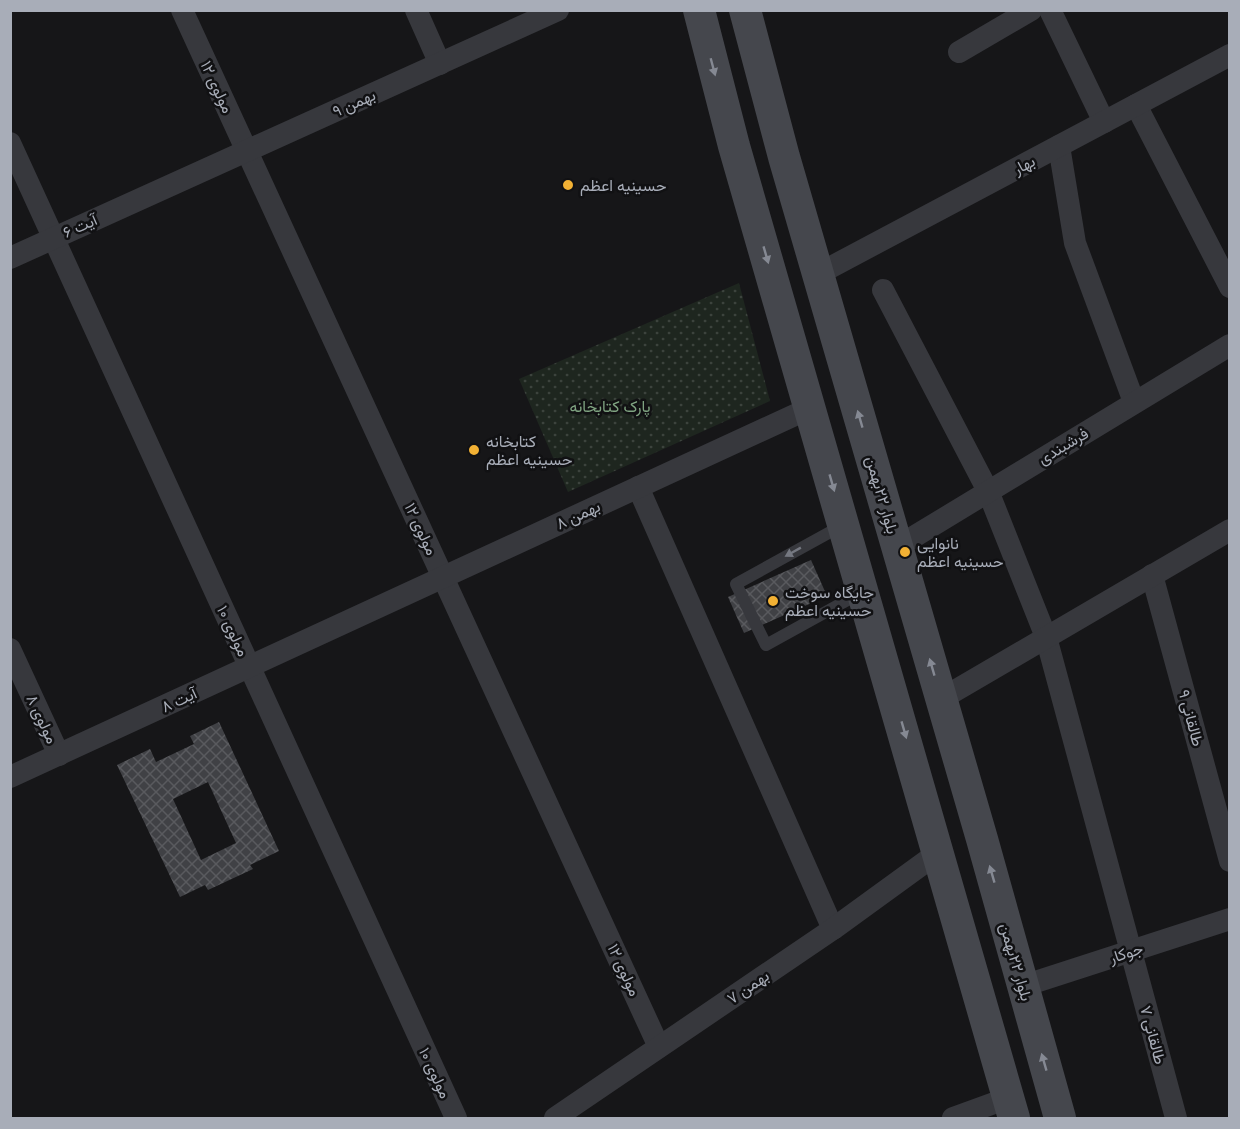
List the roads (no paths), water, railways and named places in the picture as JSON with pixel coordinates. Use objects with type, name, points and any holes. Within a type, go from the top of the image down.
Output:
[{"type":"main road","points":[[699,10],[744,177],[1011,1108]]},
{"type":"main road","name":"بلوار ۲۲بهمن","points":[[745,10],[784,157],[982,839],[1060,1119]]},
{"type":"main road","points":[[744,177],[784,157]]},
{"type":"main road","points":[[939,852],[982,839]]},
{"type":"street","name":"مولوی ۱۲","points":[[182,10],[659,1047]]},
{"type":"street","points":[[416,10],[440,64]]},
{"type":"street","name":"بهمن ۹","points":[[150,195],[558,10]]},
{"type":"street","points":[[959,52],[1031,10]]},
{"type":"street","points":[[1050,10],[1104,122]]},
{"type":"street","name":"بهار","points":[[818,274],[1230,55]]},
{"type":"street","points":[[1136,105],[1230,287]]},
{"type":"street","name":"مولوی ۱۰","points":[[10,143],[456,1119]]},
{"type":"street","points":[[1059,146],[1075,243],[1134,402]]},
{"type":"street","name":"آیت ۶","points":[[10,258],[150,195]]},
{"type":"street","name":"طالقانی ۷","points":[[883,290],[988,491],[1047,637],[1176,1119]]},
{"type":"street","name":"فرشبندی","points":[[897,547],[1230,345]]},
{"type":"street","name":"بهمن ۸","points":[[346,622],[810,408]]},
{"type":"street","points":[[638,487],[833,929]]},
{"type":"street","points":[[941,699],[1230,530]]},
{"type":"street","name":"طالقانی ۹","points":[[1152,575],[1230,861]]},
{"type":"street","name":"آیت ۸","points":[[10,777],[346,622]]},
{"type":"street","name":"مولوی ۸","points":[[10,650],[59,755]]},
{"type":"street","name":"بهمن ۷","points":[[555,1119],[833,929],[939,852]]},
{"type":"street","name":"جوکار","points":[[1023,987],[1230,919]]},
{"type":"street","points":[[953,1119],[1011,1108]]},
{"type":"lane","points":[[844,524],[736,584],[766,645],[864,591]]},
{"type":"place","name":"حسینیه اعظم","points":[[568,185]]},
{"type":"place","name":"کتابخانه حسینیه اعظم","points":[[474,450]]},
{"type":"place","name":"نانوایی حسینیه اعظم","points":[[905,552]]},
{"type":"place","name":"جایگاه سوخت حسینیه اعظم","points":[[773,601]]},
{"type":"park label","name":"پارک کتابخانه","points":[[610,406]]}]
